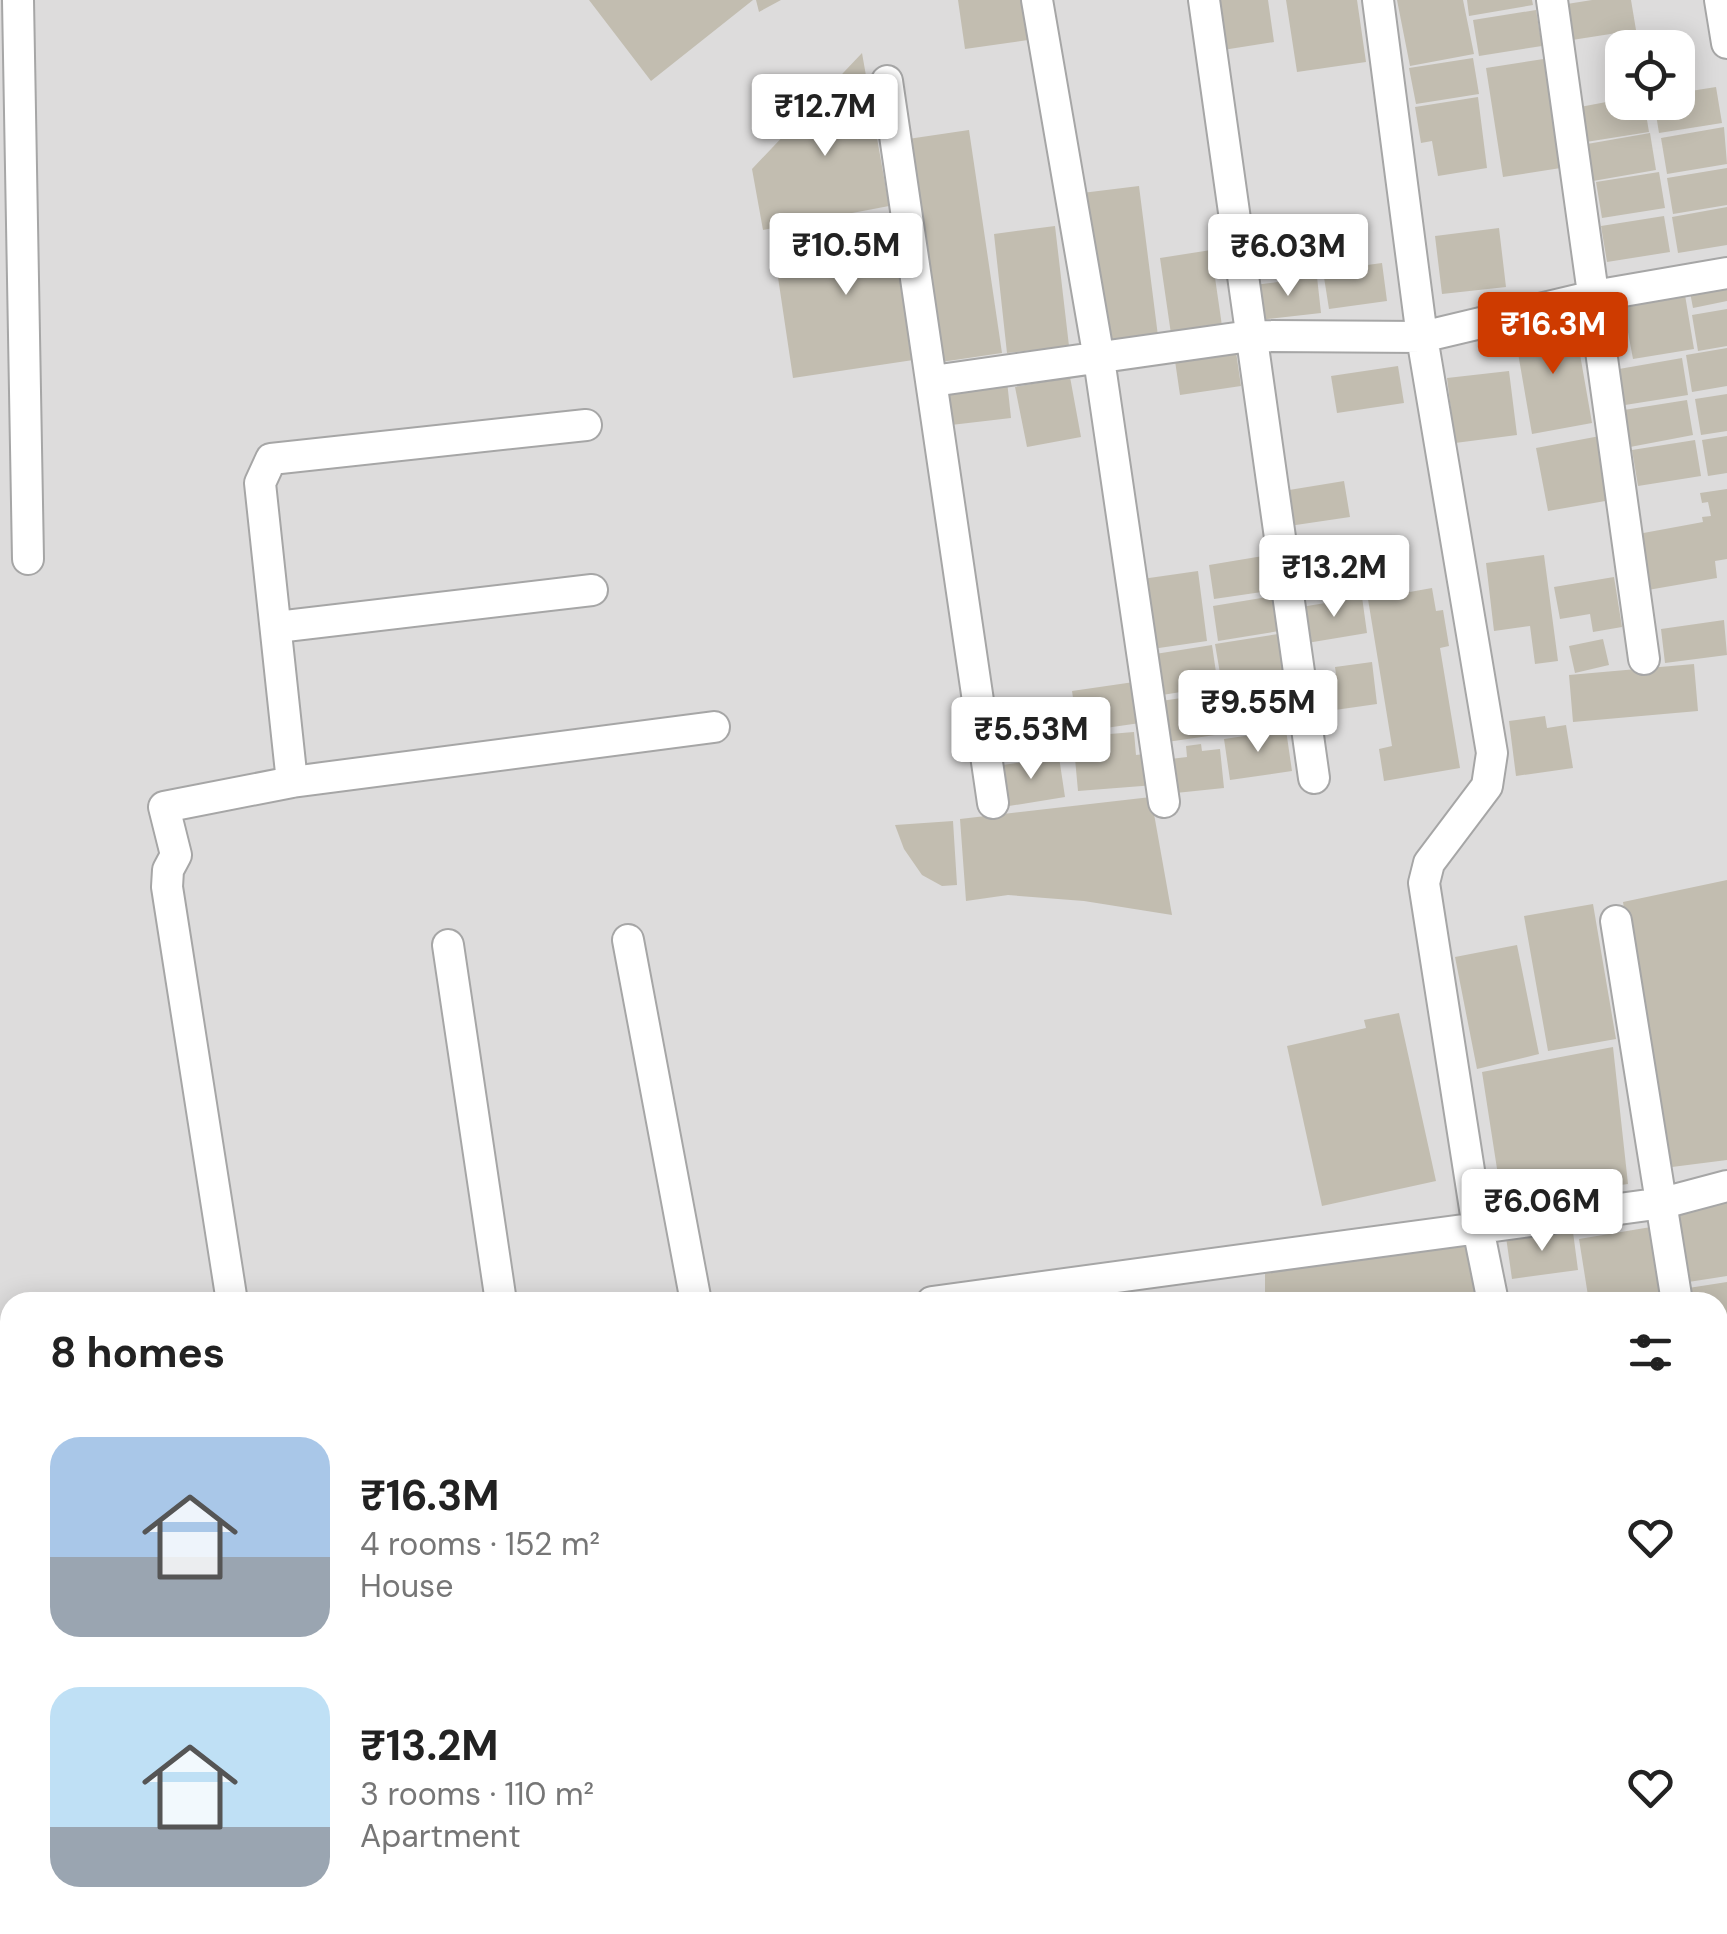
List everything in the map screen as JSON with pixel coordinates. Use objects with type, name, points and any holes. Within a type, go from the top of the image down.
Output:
[{"type":"street","points":[[18,0],[12,428],[28,559]]},
{"type":"street","points":[[1036,0],[1099,359],[1164,802]]},
{"type":"street","points":[[1204,0],[1314,778]]},
{"type":"street","points":[[1378,0],[1422,336],[1492,753],[1487,786],[1429,863],[1424,883],[1491,1292]]},
{"type":"street","points":[[1552,0],[1644,659]]},
{"type":"street","points":[[1720,0],[1727,44]]},
{"type":"street","points":[[887,81],[993,803]]},
{"type":"street","points":[[933,381],[1250,336],[1422,336],[1594,296],[1727,273]]},
{"type":"street","points":[[292,782],[260,484],[271,459],[586,425]]},
{"type":"street","points":[[277,626],[592,590]]},
{"type":"street","points":[[230,1292],[166,888],[168,870],[176,855],[164,807],[292,782],[714,728]]},
{"type":"street","points":[[1616,921],[1675,1292]]},
{"type":"street","points":[[628,940],[694,1292]]},
{"type":"street","points":[[448,945],[500,1292]]},
{"type":"street","points":[[1006,1292],[1662,1203],[1727,1186]]},
{"type":"shaded area","points":[[0,0],[1727,0],[1727,1292],[0,1292]]},
{"type":"building","points":[[589,0],[753,0],[651,81]]},
{"type":"building","points":[[756,0],[781,0],[759,12]]},
{"type":"building","points":[[958,0],[1022,0],[1028,40],[965,49]]},
{"type":"building","points":[[1216,0],[1268,0],[1274,42],[1223,50]]},
{"type":"building","points":[[1286,0],[1357,0],[1366,62],[1297,72]]},
{"type":"building","points":[[1397,0],[1463,0],[1474,54],[1410,66]]},
{"type":"building","points":[[1467,0],[1532,0],[1533,5],[1469,16]]},
{"type":"building","points":[[1631,0],[1636,30],[1605,30],[1605,35],[1572,40],[1567,4]]},
{"type":"building","points":[[1536,10],[1542,46],[1479,56],[1473,20]]},
{"type":"building","points":[[862,53],[889,206],[763,230],[752,169]]},
{"type":"building","points":[[1473,58],[1479,94],[1416,104],[1409,68]]},
{"type":"building","points":[[1550,58],[1567,167],[1503,177],[1486,68]]},
{"type":"building","points":[[1716,87],[1722,123],[1659,133],[1657,120],[1695,120],[1695,90]]},
{"type":"building","points":[[1478,97],[1487,168],[1438,176],[1432,141],[1421,143],[1415,107]]},
{"type":"building","points":[[1605,102],[1605,120],[1647,120],[1649,132],[1586,142],[1580,107]]},
{"type":"building","points":[[1724,127],[1727,164],[1667,174],[1661,138]]},
{"type":"building","points":[[969,130],[1002,353],[941,362],[908,139]]},
{"type":"building","points":[[1650,133],[1656,170],[1593,181],[1587,144]]},
{"type":"building","points":[[1727,168],[1727,205],[1673,214],[1667,178]]},
{"type":"building","points":[[1659,172],[1665,208],[1602,218],[1596,182]]},
{"type":"building","points":[[1139,186],[1158,336],[1102,344],[1082,193]]},
{"type":"building","points":[[1727,207],[1727,245],[1678,253],[1672,217]]},
{"type":"building","points":[[1664,216],[1670,252],[1607,262],[1601,226]]},
{"type":"building","points":[[898,217],[920,359],[793,378],[772,237]]},
{"type":"building","points":[[1055,226],[1069,346],[1007,353],[994,234]]},
{"type":"building","points":[[1499,228],[1506,287],[1442,294],[1435,236]]},
{"type":"building","points":[[1211,250],[1222,326],[1171,334],[1160,258]]},
{"type":"building","points":[[1382,263],[1387,301],[1329,309],[1323,271]]},
{"type":"building","points":[[1317,277],[1321,313],[1258,320],[1254,285]]},
{"type":"building","points":[[1727,280],[1727,301],[1693,308],[1689,287]]},
{"type":"building","points":[[1684,289],[1694,349],[1633,359],[1622,300]]},
{"type":"building","points":[[1727,309],[1727,346],[1698,351],[1692,315]]},
{"type":"building","points":[[1574,320],[1592,423],[1532,434],[1514,330]]},
{"type":"building","points":[[1235,345],[1241,386],[1180,395],[1174,354]]},
{"type":"building","points":[[1727,348],[1727,386],[1692,392],[1686,355]]},
{"type":"building","points":[[1682,358],[1688,395],[1625,405],[1619,369]]},
{"type":"building","points":[[1398,366],[1404,403],[1337,413],[1331,376]]},
{"type":"building","points":[[1509,371],[1517,435],[1455,443],[1447,378]]},
{"type":"building","points":[[1070,377],[1081,437],[1027,447],[1015,387]]},
{"type":"building","points":[[1007,381],[1011,418],[951,425],[946,388]]},
{"type":"building","points":[[1727,394],[1727,431],[1701,435],[1695,399]]},
{"type":"building","points":[[1687,400],[1693,435],[1630,447],[1624,410]]},
{"type":"building","points":[[1600,436],[1611,500],[1548,511],[1536,448]]},
{"type":"building","points":[[1727,436],[1727,473],[1708,476],[1702,440]]},
{"type":"building","points":[[1695,440],[1701,476],[1638,486],[1632,450]]},
{"type":"building","points":[[1344,481],[1350,517],[1289,526],[1283,491]]},
{"type":"building","points":[[1727,489],[1727,559],[1715,561],[1717,578],[1648,590],[1638,534],[1703,522],[1702,517],[1711,516],[1708,502],[1702,503],[1700,493]]},
{"type":"building","points":[[1362,544],[1368,579],[1307,589],[1301,554]]},
{"type":"building","points":[[1269,555],[1275,590],[1214,599],[1209,565]]},
{"type":"building","points":[[1544,555],[1558,661],[1535,664],[1530,626],[1494,631],[1486,563]]},
{"type":"building","points":[[1198,571],[1207,641],[1152,649],[1142,579]]},
{"type":"building","points":[[1614,577],[1622,627],[1593,632],[1590,614],[1560,619],[1554,587]]},
{"type":"building","points":[[1401,581],[1404,593],[1432,588],[1436,611],[1443,610],[1449,646],[1440,648],[1460,768],[1384,781],[1379,749],[1392,746],[1366,587]]},
{"type":"building","points":[[1274,596],[1279,631],[1218,641],[1213,606]]},
{"type":"building","points":[[1362,597],[1367,633],[1307,643],[1301,607]]},
{"type":"building","points":[[1724,620],[1727,655],[1665,663],[1661,629]]},
{"type":"building","points":[[1278,634],[1284,675],[1222,685],[1215,644]]},
{"type":"building","points":[[1603,639],[1609,665],[1575,673],[1569,646]]},
{"type":"building","points":[[1212,645],[1218,686],[1156,696],[1149,655]]},
{"type":"building","points":[[1372,662],[1377,704],[1314,713],[1309,677],[1336,674],[1335,667]]},
{"type":"building","points":[[1694,664],[1698,711],[1573,722],[1569,675]]},
{"type":"building","points":[[1134,682],[1140,723],[1078,732],[1072,691]]},
{"type":"building","points":[[1285,683],[1291,726],[1229,734],[1223,691]]},
{"type":"building","points":[[1216,693],[1222,734],[1160,743],[1154,702]]},
{"type":"building","points":[[1058,701],[1064,742],[1002,752],[996,711]]},
{"type":"building","points":[[1545,716],[1547,728],[1566,725],[1573,768],[1516,776],[1509,721]]},
{"type":"building","points":[[1286,730],[1292,771],[1230,780],[1224,739]]},
{"type":"building","points":[[1134,732],[1136,755],[1152,753],[1155,785],[1078,791],[1073,737]]},
{"type":"building","points":[[1201,744],[1202,751],[1220,749],[1224,788],[1166,794],[1162,760],[1187,757],[1186,746]]},
{"type":"building","points":[[1059,757],[1065,797],[1003,807],[996,766]]},
{"type":"building","points":[[1151,797],[1172,915],[1084,901],[1008,895],[966,901],[960,819]]},
{"type":"building","points":[[953,821],[957,885],[942,886],[922,875],[904,849],[895,825]]},
{"type":"building","points":[[1727,880],[1727,1160],[1664,1168],[1623,902]]},
{"type":"building","points":[[1593,904],[1616,1039],[1548,1051],[1524,916]]},
{"type":"building","points":[[1517,945],[1539,1054],[1477,1069],[1455,957]]},
{"type":"building","points":[[1399,1013],[1436,1181],[1322,1206],[1287,1046],[1366,1028],[1364,1020]]},
{"type":"building","points":[[1613,1047],[1628,1184],[1502,1201],[1482,1072]]},
{"type":"building","points":[[1727,1202],[1727,1276],[1682,1283],[1671,1210]]},
{"type":"building","points":[[1651,1227],[1661,1292],[1587,1292],[1579,1239]]},
{"type":"building","points":[[1554,1231],[1555,1235],[1573,1232],[1578,1270],[1512,1279],[1506,1237]]},
{"type":"building","points":[[1474,1241],[1481,1292],[1265,1292],[1265,1273]]},
{"type":"building","points":[[1727,1282],[1727,1292],[1682,1289]]}]
